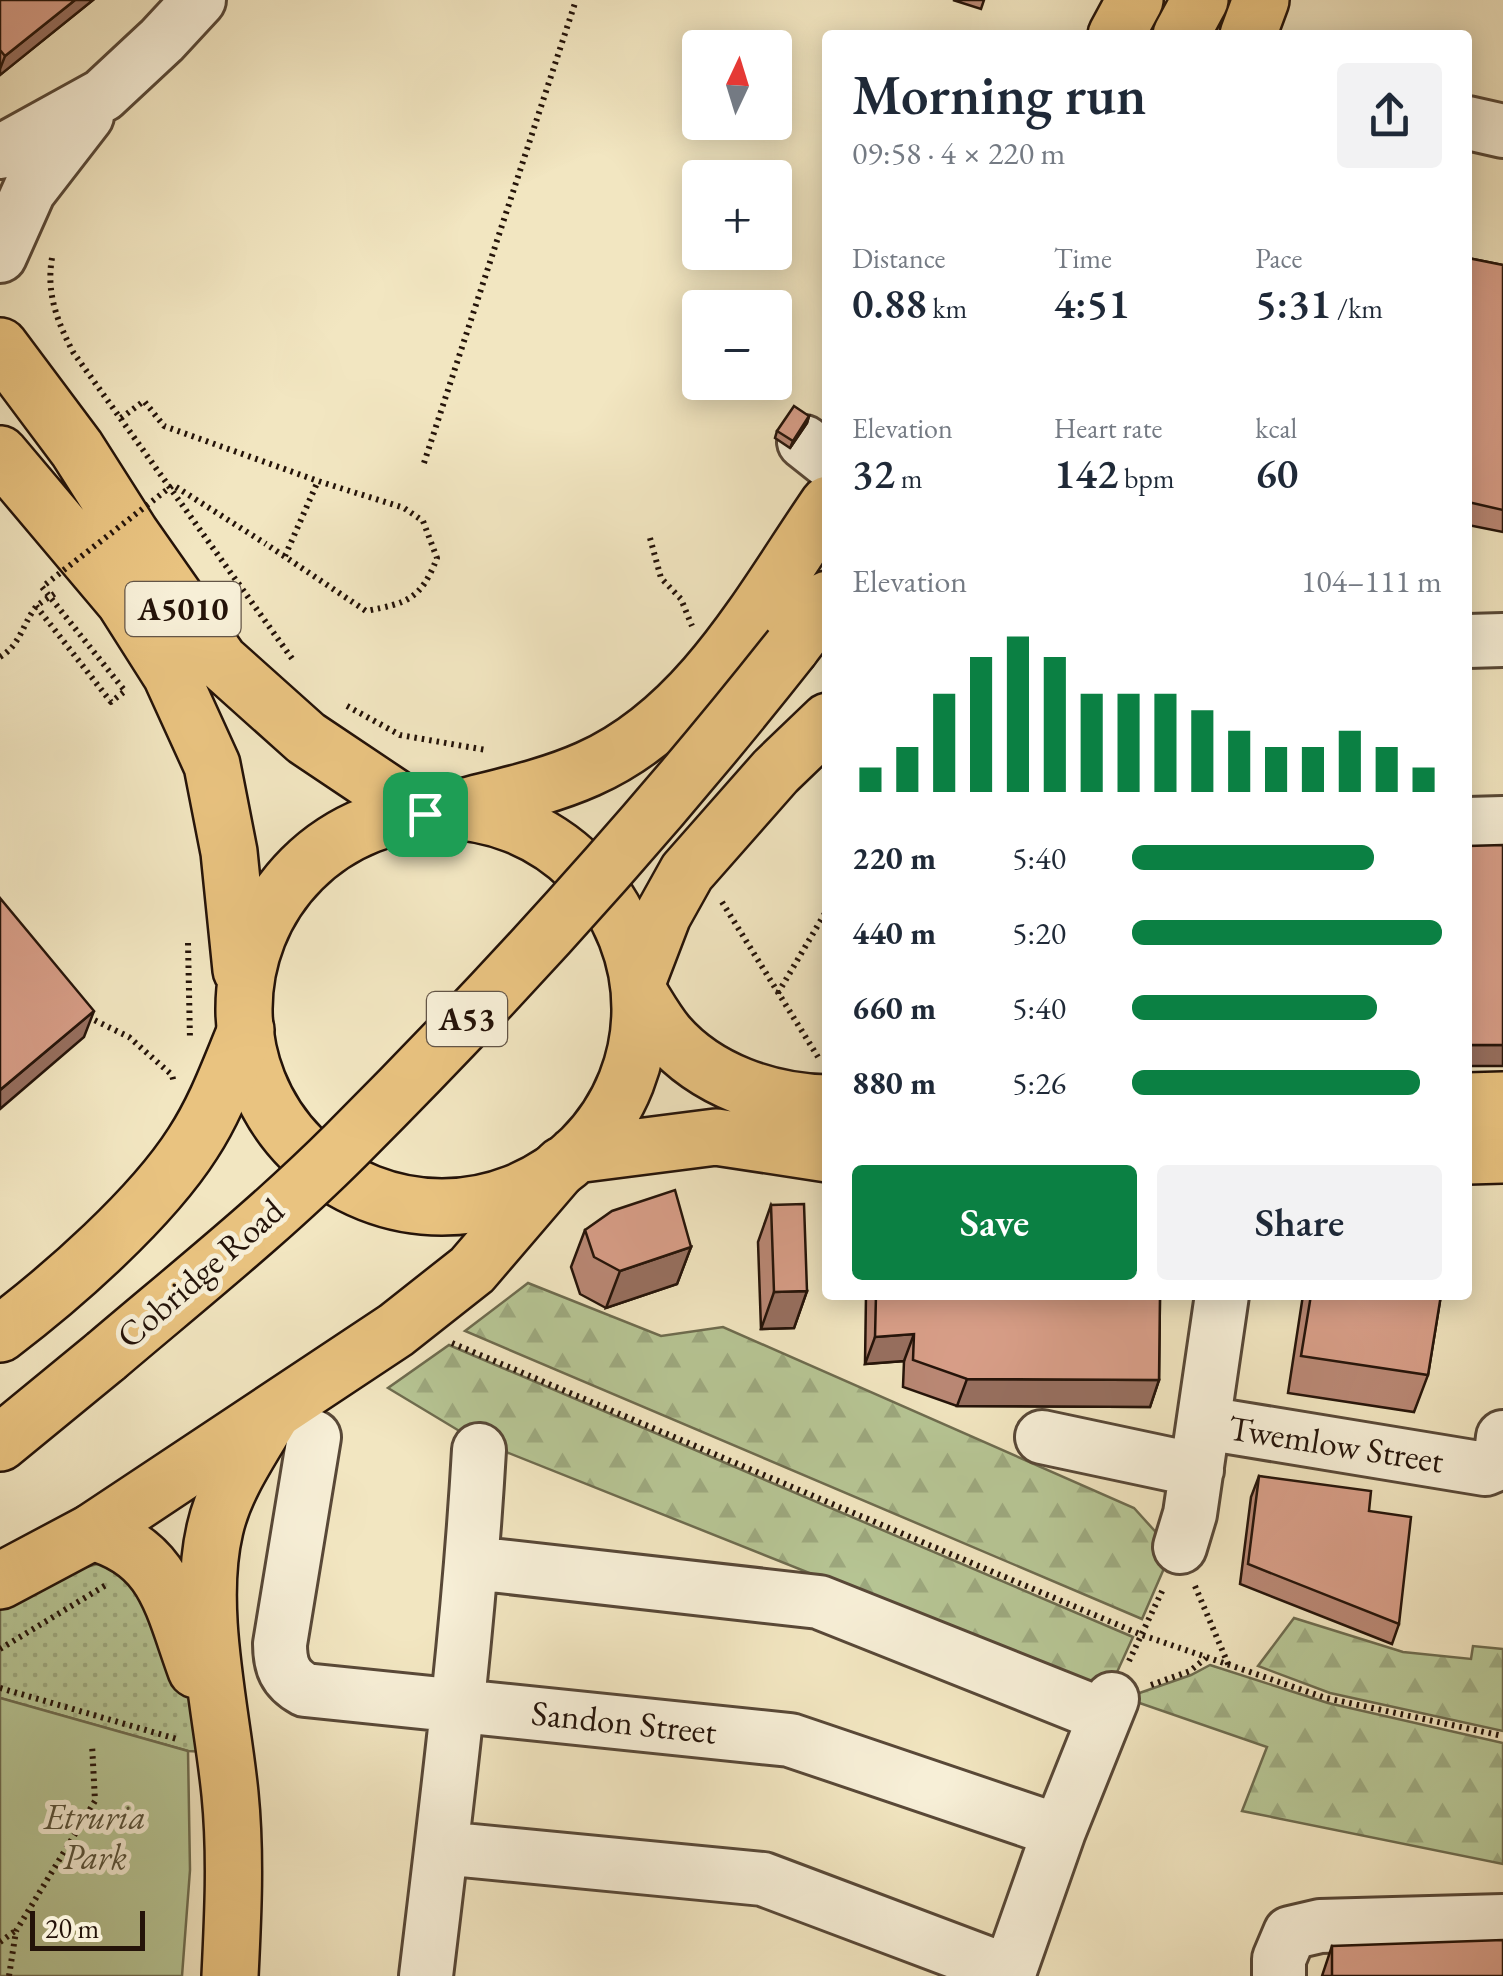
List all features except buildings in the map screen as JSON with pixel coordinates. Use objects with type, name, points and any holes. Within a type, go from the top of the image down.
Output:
[{"type":"main road","points":[[1119,30],[1135,0]]},
{"type":"main road","points":[[1184,30],[1200,0]]},
{"type":"main road","points":[[1250,30],[1262,0]]},
{"type":"main road","name":"A5010","points":[[0,346],[99,434],[131,534],[220,661],[316,746],[432,813]]},
{"type":"main road","name":"A5010","points":[[0,454],[124,601],[171,675],[212,765],[229,852],[245,1019]]},
{"type":"main road","points":[[822,513],[739,634],[663,724],[590,768],[558,781],[432,813],[388,820],[358,830],[322,853],[296,876],[260,932],[249,965],[245,1019],[254,1071],[282,1126],[330,1173],[366,1192],[417,1205],[471,1204],[512,1194],[569,1160],[716,1138],[822,1153]]},
{"type":"main road","name":"Cobridge Road","points":[[0,1443],[203,1274],[344,1148],[634,839],[822,607]]},
{"type":"main road","points":[[822,727],[776,771],[687,872],[662,915],[640,985],[668,1035],[699,1064],[735,1084],[771,1096],[822,1102]]},
{"type":"main road","points":[[230,1976],[234,1880],[225,1753],[206,1585],[223,1503],[374,1346],[472,1270],[599,1129],[625,1083],[637,1040],[640,985],[632,943],[617,910],[580,865],[546,842],[512,826],[483,817],[432,813]]},
{"type":"main road","points":[[0,1334],[46,1299],[168,1177],[202,1126],[245,1019]]},
{"type":"main road","points":[[1472,1100],[1503,1100]]},
{"type":"main road","points":[[1472,1156],[1503,1156]]},
{"type":"main road","points":[[0,1581],[293,1426]]},
{"type":"main road","points":[[92,1532],[134,1548],[159,1578],[225,1753]]},
{"type":"street","points":[[0,256],[29,191],[103,95],[199,0]]},
{"type":"street","points":[[0,152],[103,95]]},
{"type":"street","points":[[1472,124],[1503,131]]},
{"type":"street","points":[[1472,641],[1503,640]]},
{"type":"street","points":[[1472,824],[1503,823]]},
{"type":"street","points":[[1180,1548],[1190,1514],[1221,1300]]},
{"type":"street","name":"Sandon Street","points":[[293,1426],[270,1568],[280,1657],[292,1682],[305,1690],[790,1740],[1059,1831]]},
{"type":"street","points":[[1042,1437],[1201,1446]]},
{"type":"street","name":"Twemlow Street","points":[[1201,1446],[1486,1469],[1500,1462],[1503,1437]]},
{"type":"street","points":[[426,1976],[459,1704],[479,1450]]},
{"type":"street","points":[[442,1848],[763,1878],[1009,1974],[1059,1831],[1108,1708],[819,1602],[473,1563]]},
{"type":"street","points":[[1279,1976],[1278,1959],[1290,1933],[1320,1926],[1503,1921]]},
{"type":"path","points":[[424,464],[576,0]]},
{"type":"path","points":[[55,241],[49,272],[54,313],[73,352],[99,434],[302,672]]},
{"type":"path","points":[[36,606],[111,702],[125,691],[42,587],[173,485],[366,611],[405,604],[426,585],[437,558],[423,521],[404,508],[164,426],[144,402],[99,434]]},
{"type":"path","points":[[286,556],[318,481]]},
{"type":"path","points":[[650,538],[661,578],[681,599],[694,631]]},
{"type":"path","points":[[0,657],[10,651],[36,606],[68,585],[58,570]]},
{"type":"path","points":[[330,696],[400,735],[480,750],[498,749]]},
{"type":"path","points":[[714,888],[822,1059]]},
{"type":"path","points":[[778,993],[822,918]]},
{"type":"path","points":[[188,937],[190,1054]]},
{"type":"path","points":[[80,1008],[90,1020],[129,1037],[172,1075],[175,1093],[180,1080]]},
{"type":"path","points":[[440,1338],[1142,1635],[1326,1698],[1503,1736]]},
{"type":"path","points":[[1108,1708],[1180,1548]]},
{"type":"path","points":[[1180,1548],[1228,1666]]},
{"type":"path","points":[[0,1648],[108,1584]]},
{"type":"path","points":[[1108,1708],[1190,1671],[1207,1658]]},
{"type":"path","points":[[0,1688],[225,1753]]},
{"type":"path","points":[[8,1976],[16,1931],[95,1801],[92,1744]]},
{"type":"path","points":[[0,1942],[16,1931]]},
{"type":"green space","points":[[528,1283],[661,1336],[723,1327],[1134,1508],[1172,1550],[1142,1619],[465,1331]]},
{"type":"green space","points":[[449,1345],[1133,1637],[1108,1692],[471,1438],[388,1388]]},
{"type":"green space","points":[[104,1562],[129,1568],[225,1753],[188,1751],[0,1698],[0,1608],[76,1570]]},
{"type":"green space","points":[[1294,1618],[1403,1652],[1471,1659],[1473,1646],[1503,1649],[1503,1731],[1330,1693],[1258,1666]]},
{"type":"green space","points":[[1210,1665],[1328,1703],[1503,1743],[1503,1864],[1242,1811],[1267,1747],[1125,1698]]},
{"type":"green space","name":"Etruria Park","points":[[0,1698],[188,1751],[190,1870],[182,1976],[0,1976]]},
{"type":"route","points":[[425,814],[483,817],[558,848],[594,879],[617,910],[636,954],[640,975],[634,1056],[611,1110],[588,1143],[527,1188],[485,1202],[451,1207],[406,1204],[384,1198],[350,1184],[311,1158],[270,1108],[260,1089],[246,1041],[244,1008],[249,965],[269,913],[286,887],[322,853],[358,830],[425,814]]}]
